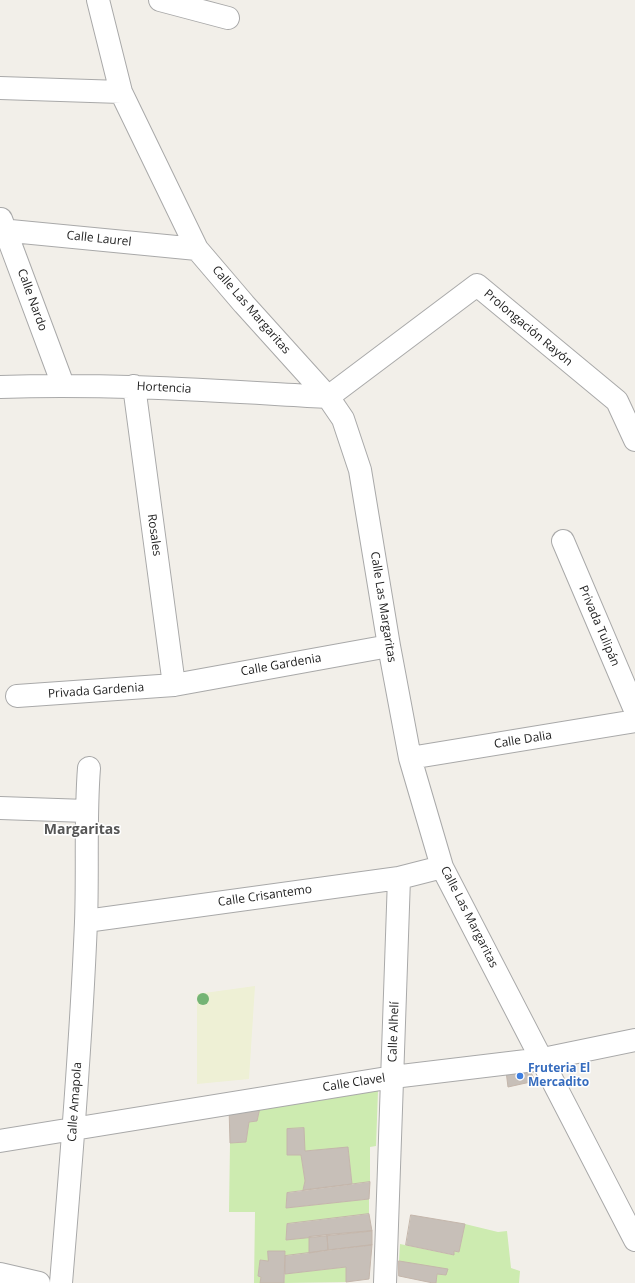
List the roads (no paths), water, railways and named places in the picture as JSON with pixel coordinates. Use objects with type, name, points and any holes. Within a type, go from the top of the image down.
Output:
[{"type":"street","name":"Calle Las Margaritas","points":[[98,0],[121,92],[197,249],[244,304],[328,397],[343,419],[360,470],[389,646],[410,758],[442,867],[635,1240]]},
{"type":"street","points":[[160,0],[228,18]]},
{"type":"street","points":[[0,88],[121,92]]},
{"type":"street","name":"Calle Laurel","points":[[2,225],[197,249]]},
{"type":"street","name":"Calle Nardo","points":[[2,225],[63,384]]},
{"type":"street","name":"Prolongación Rayón","points":[[328,397],[477,285],[626,400],[635,440]]},
{"type":"street","name":"Hortencia","points":[[0,386],[63,384],[134,386],[328,397]]},
{"type":"street","name":"Rosales","points":[[134,386],[174,685]]},
{"type":"street","name":"Privada Tulipán","points":[[563,541],[635,710]]},
{"type":"street","name":"Calle Gardenia","points":[[174,685],[389,646]]},
{"type":"street","name":"Privada Gardenia","points":[[17,696],[174,685]]},
{"type":"street","name":"Calle Dalia","points":[[410,758],[635,722]]},
{"type":"street","name":"Calle Amapola","points":[[61,1283],[73,1130],[86,920],[86,811],[89,768]]},
{"type":"street","points":[[0,808],[86,811]]},
{"type":"street","name":"Calle Crisantemo","points":[[86,920],[399,878],[442,867]]},
{"type":"street","name":"Calle Alhelí","points":[[386,1283],[399,878]]},
{"type":"street","name":"Calle Clavel","points":[[0,1140],[73,1130],[393,1077],[542,1059],[635,1040]]},
{"type":"street","points":[[0,1274],[39,1283]]},
{"type":"place","name":"Fruteria El Mercadito","points":[[520,1076]]},
{"type":"district","name":"Margaritas","points":[[82,830]]}]
